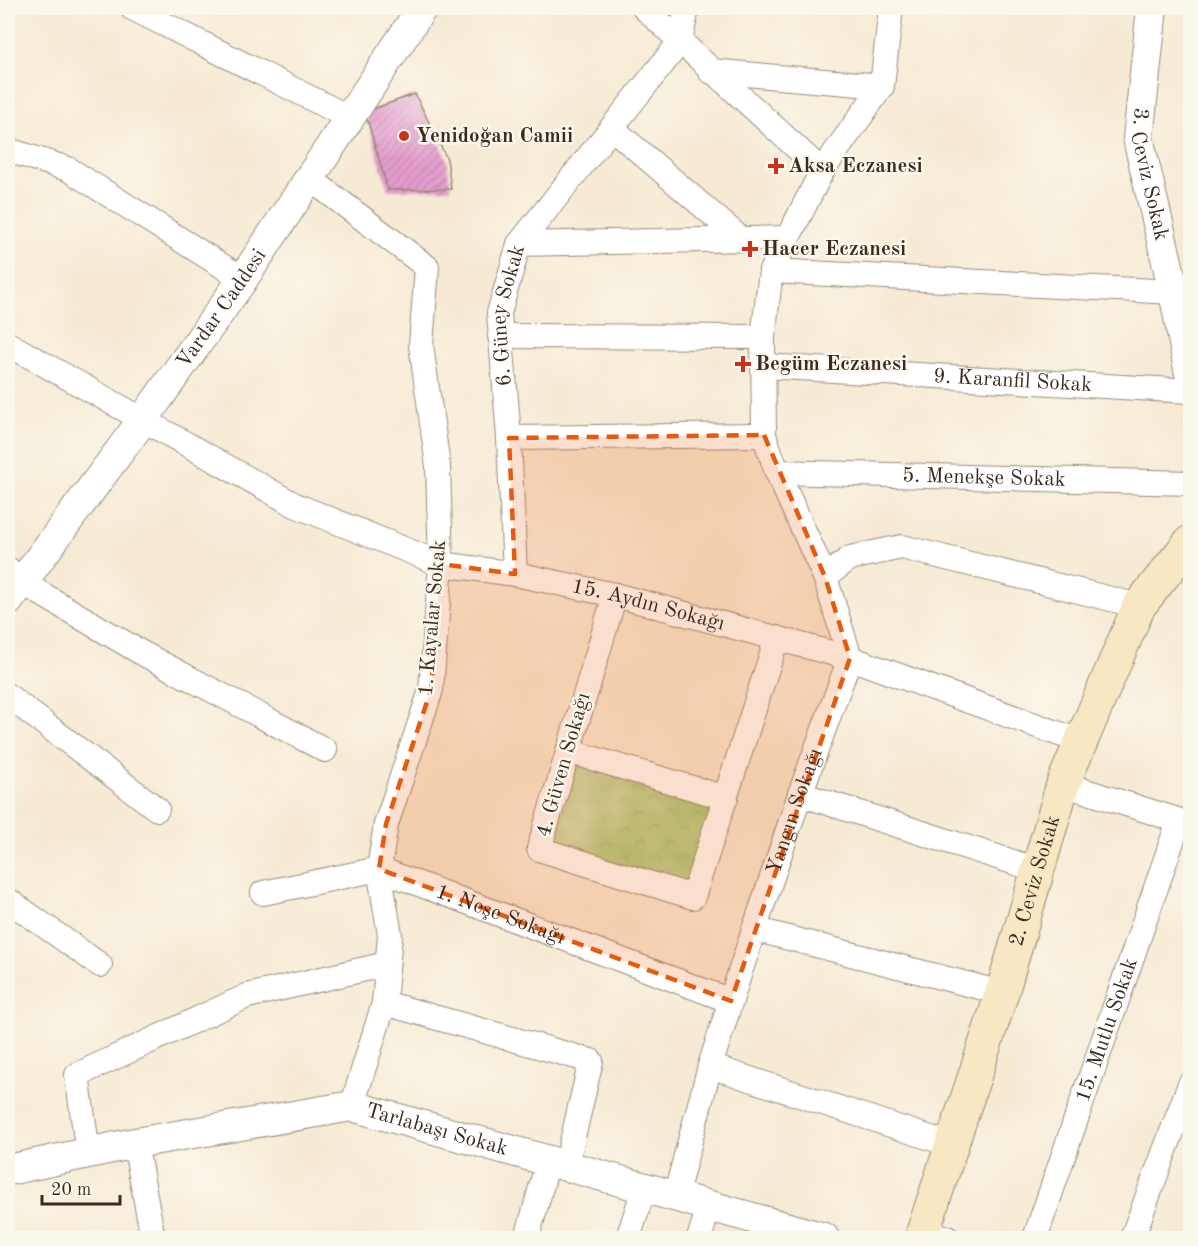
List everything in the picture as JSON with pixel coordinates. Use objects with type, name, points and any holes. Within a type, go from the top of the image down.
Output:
[{"type":"main road","name":"2. Ceviz Sokak","points":[[930,1236],[952,1144],[1002,993],[1063,784],[1079,741],[1139,606],[1191,542]]},
{"type":"street","points":[[132,8],[348,117]]},
{"type":"street","name":"Vardar Caddesi","points":[[13,584],[142,421],[243,279],[422,8]]},
{"type":"street","points":[[644,8],[710,71],[822,171]]},
{"type":"street","points":[[680,42],[687,8]]},
{"type":"street","points":[[850,658],[825,578],[777,472],[764,435],[763,338],[771,270],[822,171],[882,86],[891,8]]},
{"type":"street","name":"3. Ceviz Sokak","points":[[1152,8],[1138,138],[1191,374]]},
{"type":"street","name":"6. Güney Sokak","points":[[515,574],[509,438],[499,313],[519,244],[680,42]]},
{"type":"street","points":[[710,71],[882,86]]},
{"type":"street","points":[[612,128],[741,239]]},
{"type":"street","points":[[8,150],[68,169],[243,279]]},
{"type":"street","name":"1. Kayalar Sokak","points":[[309,178],[427,267],[421,345],[438,465],[441,564],[431,690],[386,824],[379,869],[390,935],[384,1003],[352,1106]]},
{"type":"street","points":[[519,244],[788,238]]},
{"type":"street","points":[[771,270],[1174,292]]},
{"type":"street","points":[[500,336],[763,338]]},
{"type":"street","name":"15. Aydın Sokağı","points":[[8,344],[295,505],[441,564],[515,574],[615,595],[850,658],[1079,741]]},
{"type":"street","name":"9. Karanfil Sokak","points":[[764,366],[1191,391]]},
{"type":"street","points":[[509,438],[764,435]]},
{"type":"street","name":"5. Menekşe Sokak","points":[[777,472],[1191,483]]},
{"type":"street","points":[[825,578],[850,558],[902,547],[1139,606]]},
{"type":"street","points":[[13,584],[325,750]]},
{"type":"street","name":"4. Güven Sokağı","points":[[615,595],[539,849],[693,897],[726,798]]},
{"type":"street","points":[[568,751],[726,798],[777,638]]},
{"type":"street","name":"Yangın Sokağı","points":[[675,1197],[710,1066],[754,929],[850,658]]},
{"type":"street","points":[[8,696],[157,809]]},
{"type":"street","points":[[1063,784],[1185,823]]},
{"type":"street","points":[[800,794],[1038,870]]},
{"type":"street","name":"15. Mutlu Sokak","points":[[1035,1239],[1185,823]]},
{"type":"street","points":[[262,893],[379,869]]},
{"type":"street","name":"1. Neşe Sokağı","points":[[379,869],[731,1001]]},
{"type":"street","points":[[8,900],[100,964]]},
{"type":"street","points":[[754,929],[1002,993]]},
{"type":"street","points":[[88,1153],[77,1075],[247,996],[387,964]]},
{"type":"street","points":[[384,1003],[591,1061],[557,1165],[527,1239]]},
{"type":"street","points":[[710,1066],[952,1144]]},
{"type":"street","points":[[1132,1239],[1191,1084]]},
{"type":"street","name":"Tarlabaşı Sokak","points":[[8,1170],[135,1143],[352,1106],[809,1237]]},
{"type":"street","points":[[135,1143],[153,1239]]},
{"type":"street","points":[[628,1239],[644,1189]]},
{"type":"street","points":[[699,1239],[709,1208]]},
{"type":"highlighted area","points":[[764,435],[825,577],[850,658],[731,1001],[379,869],[386,824],[431,690],[441,564],[515,574],[509,438]]},
{"type":"green space","points":[[577,763],[715,804],[688,886],[553,844]]},
{"type":"building","name":"Yenidoğan Camii","points":[[415,94],[447,159],[451,189],[388,190],[365,112]]},
{"type":"place","name":"Yenidoğan Camii","points":[[404,136]]},
{"type":"place","name":"Aksa Eczanesi","points":[[776,166]]},
{"type":"place","name":"Hacer Eczanesi","points":[[750,249]]},
{"type":"place","name":"Begüm Eczanesi","points":[[743,364]]}]
